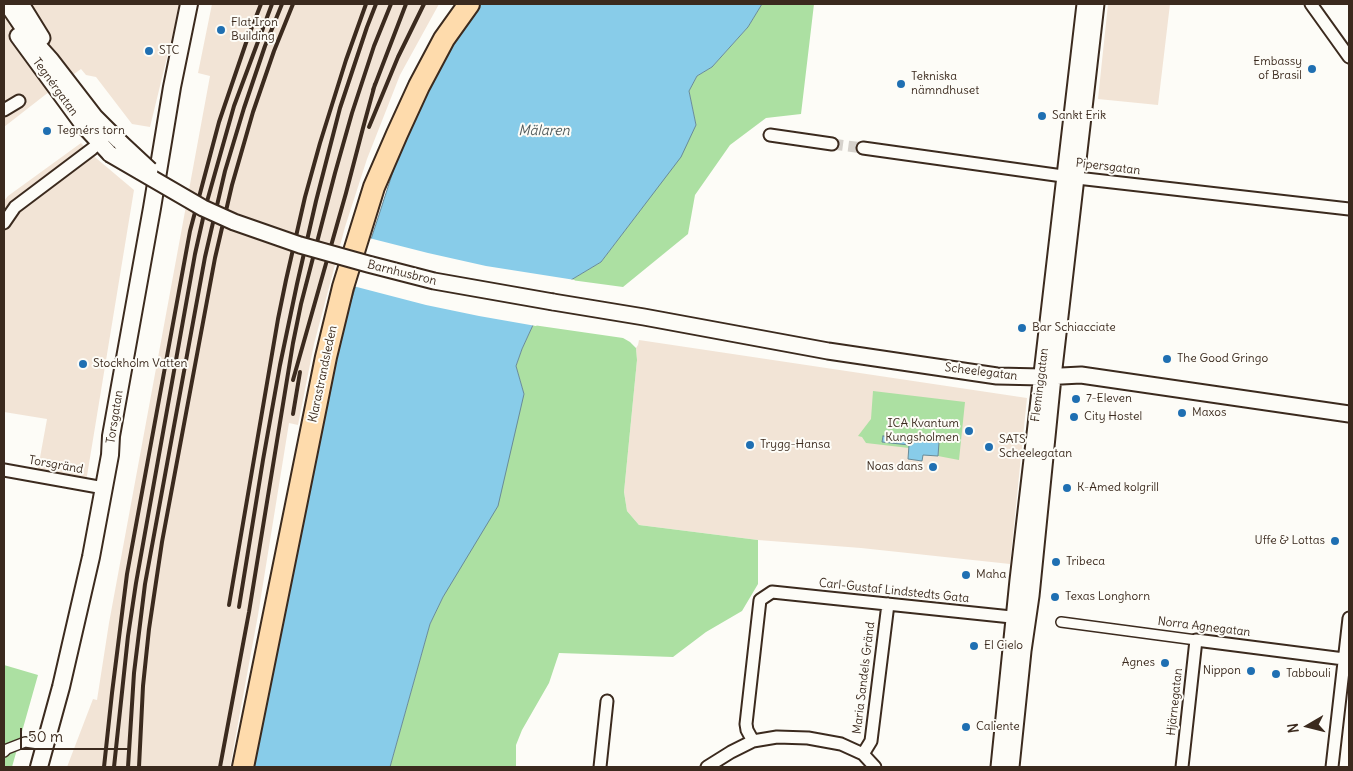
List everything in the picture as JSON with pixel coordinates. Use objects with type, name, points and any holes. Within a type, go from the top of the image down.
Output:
[{"type":"highway","name":"Klarastrandsleden","points":[[234,767],[306,408],[334,283],[367,179],[386,129],[430,39],[451,4]]},
{"type":"highway","name":"Klarastrandsleden","points":[[243,767],[326,357],[343,287],[374,187],[397,134],[444,38],[469,4]]},
{"type":"main road","name":"Torsgatan","points":[[39,767],[61,687],[91,558],[172,87],[189,4]]},
{"type":"street","name":"Tegnérgatan","points":[[7,4],[26,32],[51,60],[95,117],[121,142]]},
{"type":"street","name":"Tegnérgatan","points":[[21,4],[42,38],[51,60]]},
{"type":"street","name":"Fleminggatan","points":[[1071,177],[1084,4]]},
{"type":"street","name":"Fleminggatan","points":[[999,767],[1021,618],[1071,177],[1096,4]]},
{"type":"street","points":[[1312,4],[1349,58]]},
{"type":"street","name":"Tegnérgatan","points":[[4,16],[84,126],[105,148]]},
{"type":"street","points":[[4,110],[19,101]]},
{"type":"street","points":[[4,223],[15,207],[74,163],[105,148],[110,132]]},
{"type":"street","points":[[770,135],[832,144]]},
{"type":"street","name":"Barnhusbron","points":[[121,142],[172,190]]},
{"type":"street","name":"Barnhusbron","points":[[105,148],[203,208],[234,222],[300,245],[434,281],[644,317]]},
{"type":"street","name":"Pipersgatan","points":[[863,148],[1071,177],[1349,209]]},
{"type":"street","name":"Scheelegatan","points":[[644,317],[828,351],[997,376],[1047,377],[1081,375],[1349,414]]},
{"type":"street","name":"Torsgränd","points":[[4,470],[104,488]]},
{"type":"street","name":"Carl-Gustaf Lindstedts Gata","points":[[753,741],[746,724],[760,600],[772,592],[1021,618]]},
{"type":"street","name":"Maria Sandels Gränd","points":[[863,754],[871,741],[888,604]]},
{"type":"street","name":"Fleminggatan","points":[[1011,767],[1021,618]]},
{"type":"street","points":[[1332,767],[1349,618]]},
{"type":"street","name":"Norra Agnegatan","points":[[1061,622],[1344,659]]},
{"type":"street","name":"Hjärnegatan","points":[[1182,767],[1196,640]]},
{"type":"street","points":[[600,767],[607,701]]},
{"type":"street","points":[[707,767],[753,741],[777,737],[808,738],[842,744],[863,754],[875,767]]},
{"type":"street","points":[[4,752],[7,748],[24,742],[46,744]]},
{"type":"shaded area","points":[[4,4],[180,4],[150,127],[132,124],[96,77],[86,75],[81,69],[4,127]]},
{"type":"shaded area","points":[[212,4],[439,4],[400,75],[367,159],[345,227],[314,344],[298,425],[289,423],[258,615],[230,767],[67,767],[93,699],[97,700],[109,623],[210,76],[198,73]]},
{"type":"shaded area","points":[[1108,4],[1170,4],[1158,105],[1098,99]]},
{"type":"shaded area","points":[[81,143],[134,190],[86,482],[37,474],[47,419],[4,412],[4,201],[8,196]]},
{"type":"shaded area","points":[[639,340],[1027,398],[1010,564],[861,548],[758,540],[639,525],[627,511],[624,492],[637,360],[636,348]]},
{"type":"green space","points":[[762,4],[814,4],[801,114],[766,118],[730,145],[695,195],[688,234],[623,287],[571,280],[601,262],[650,197],[696,125],[689,91],[697,76],[712,67],[748,27]]},
{"type":"green space","points":[[533,325],[623,338],[636,348],[637,360],[624,492],[627,511],[639,525],[758,540],[758,584],[742,611],[706,632],[673,657],[559,653],[549,683],[522,730],[516,745],[516,767],[390,767],[430,624],[443,597],[524,394],[516,366]]},
{"type":"green space","points":[[873,391],[965,402],[959,460],[938,456],[939,442],[883,436],[882,442],[910,444],[909,448],[866,443],[862,437],[858,436],[871,419]]},
{"type":"green space","points":[[4,665],[38,675],[12,767],[4,767]]},
{"type":"water","name":"Mälaren","points":[[478,4],[762,4],[748,27],[712,67],[697,76],[689,91],[696,125],[681,157],[601,262],[571,280],[533,325],[516,366],[524,394],[498,506],[443,597],[430,624],[390,767],[253,767],[338,341],[400,150],[435,70]]},
{"type":"water","points":[[883,436],[939,442],[938,456],[923,455],[922,461],[908,459],[909,445],[882,442]]},
{"type":"pier","points":[[369,238],[486,266],[575,280],[536,326],[479,316],[426,305],[353,286]]},
{"type":"tunnel","points":[[832,144],[863,148]]},
{"type":"railway","points":[[104,767],[127,574],[190,231],[219,122],[261,4]]},
{"type":"railway","points":[[114,767],[128,636],[136,583],[195,254],[206,205],[234,106],[272,4]]},
{"type":"railway","points":[[128,767],[134,673],[145,584],[205,257],[225,171],[244,108],[265,46],[282,4]]},
{"type":"railway","points":[[139,767],[143,686],[149,629],[162,542],[215,258],[232,185],[253,112],[293,4]]},
{"type":"railway","points":[[229,605],[286,280],[305,197],[320,143],[366,4]]},
{"type":"railway","points":[[239,607],[280,365],[297,284],[340,108],[376,4]]},
{"type":"railway","points":[[220,767],[249,612],[301,304],[352,113],[374,46],[391,4]]},
{"type":"railway","points":[[373,90],[406,4]]},
{"type":"railway","points":[[369,127],[398,57],[424,4]]},
{"type":"railway","points":[[293,380],[375,84]]},
{"type":"railway","points":[[293,414],[300,372]]},
{"type":"place","name":"Flat Iron Building","points":[[221,30]]},
{"type":"place","name":"STC","points":[[149,51]]},
{"type":"place","name":"Embassy of Brasil","points":[[1312,69]]},
{"type":"place","name":"Tekniska nämndhuset","points":[[901,84]]},
{"type":"place","name":"Sankt Erik","points":[[1042,116]]},
{"type":"place","name":"Tegnérs torn","points":[[47,131]]},
{"type":"place","name":"Bar Schiacciate","points":[[1022,328]]},
{"type":"place","name":"The Good Gringo","points":[[1167,359]]},
{"type":"place","name":"Stockholm Vatten","points":[[83,364]]},
{"type":"place","name":"7-Eleven","points":[[1076,399]]},
{"type":"place","name":"Maxos","points":[[1182,413]]},
{"type":"place","name":"City Hostel","points":[[1074,417]]},
{"type":"place","name":"ICA Kvantum Kungsholmen","points":[[969,431]]},
{"type":"place","name":"Trygg-Hansa","points":[[750,445]]},
{"type":"place","name":"SATS Scheelegatan","points":[[989,447]]},
{"type":"place","name":"Noas dans","points":[[933,467]]},
{"type":"place","name":"K-Amed kolgrill","points":[[1067,488]]},
{"type":"place","name":"Uffe & Lottas","points":[[1335,541]]},
{"type":"place","name":"Tribeca","points":[[1056,562]]},
{"type":"place","name":"Maha","points":[[966,575]]},
{"type":"place","name":"Texas Longhorn","points":[[1055,597]]},
{"type":"place","name":"El Cielo","points":[[974,646]]},
{"type":"place","name":"Agnes","points":[[1165,663]]},
{"type":"place","name":"Nippon","points":[[1251,671]]},
{"type":"place","name":"Tabbouli","points":[[1276,674]]},
{"type":"place","name":"Caliente","points":[[966,727]]}]
